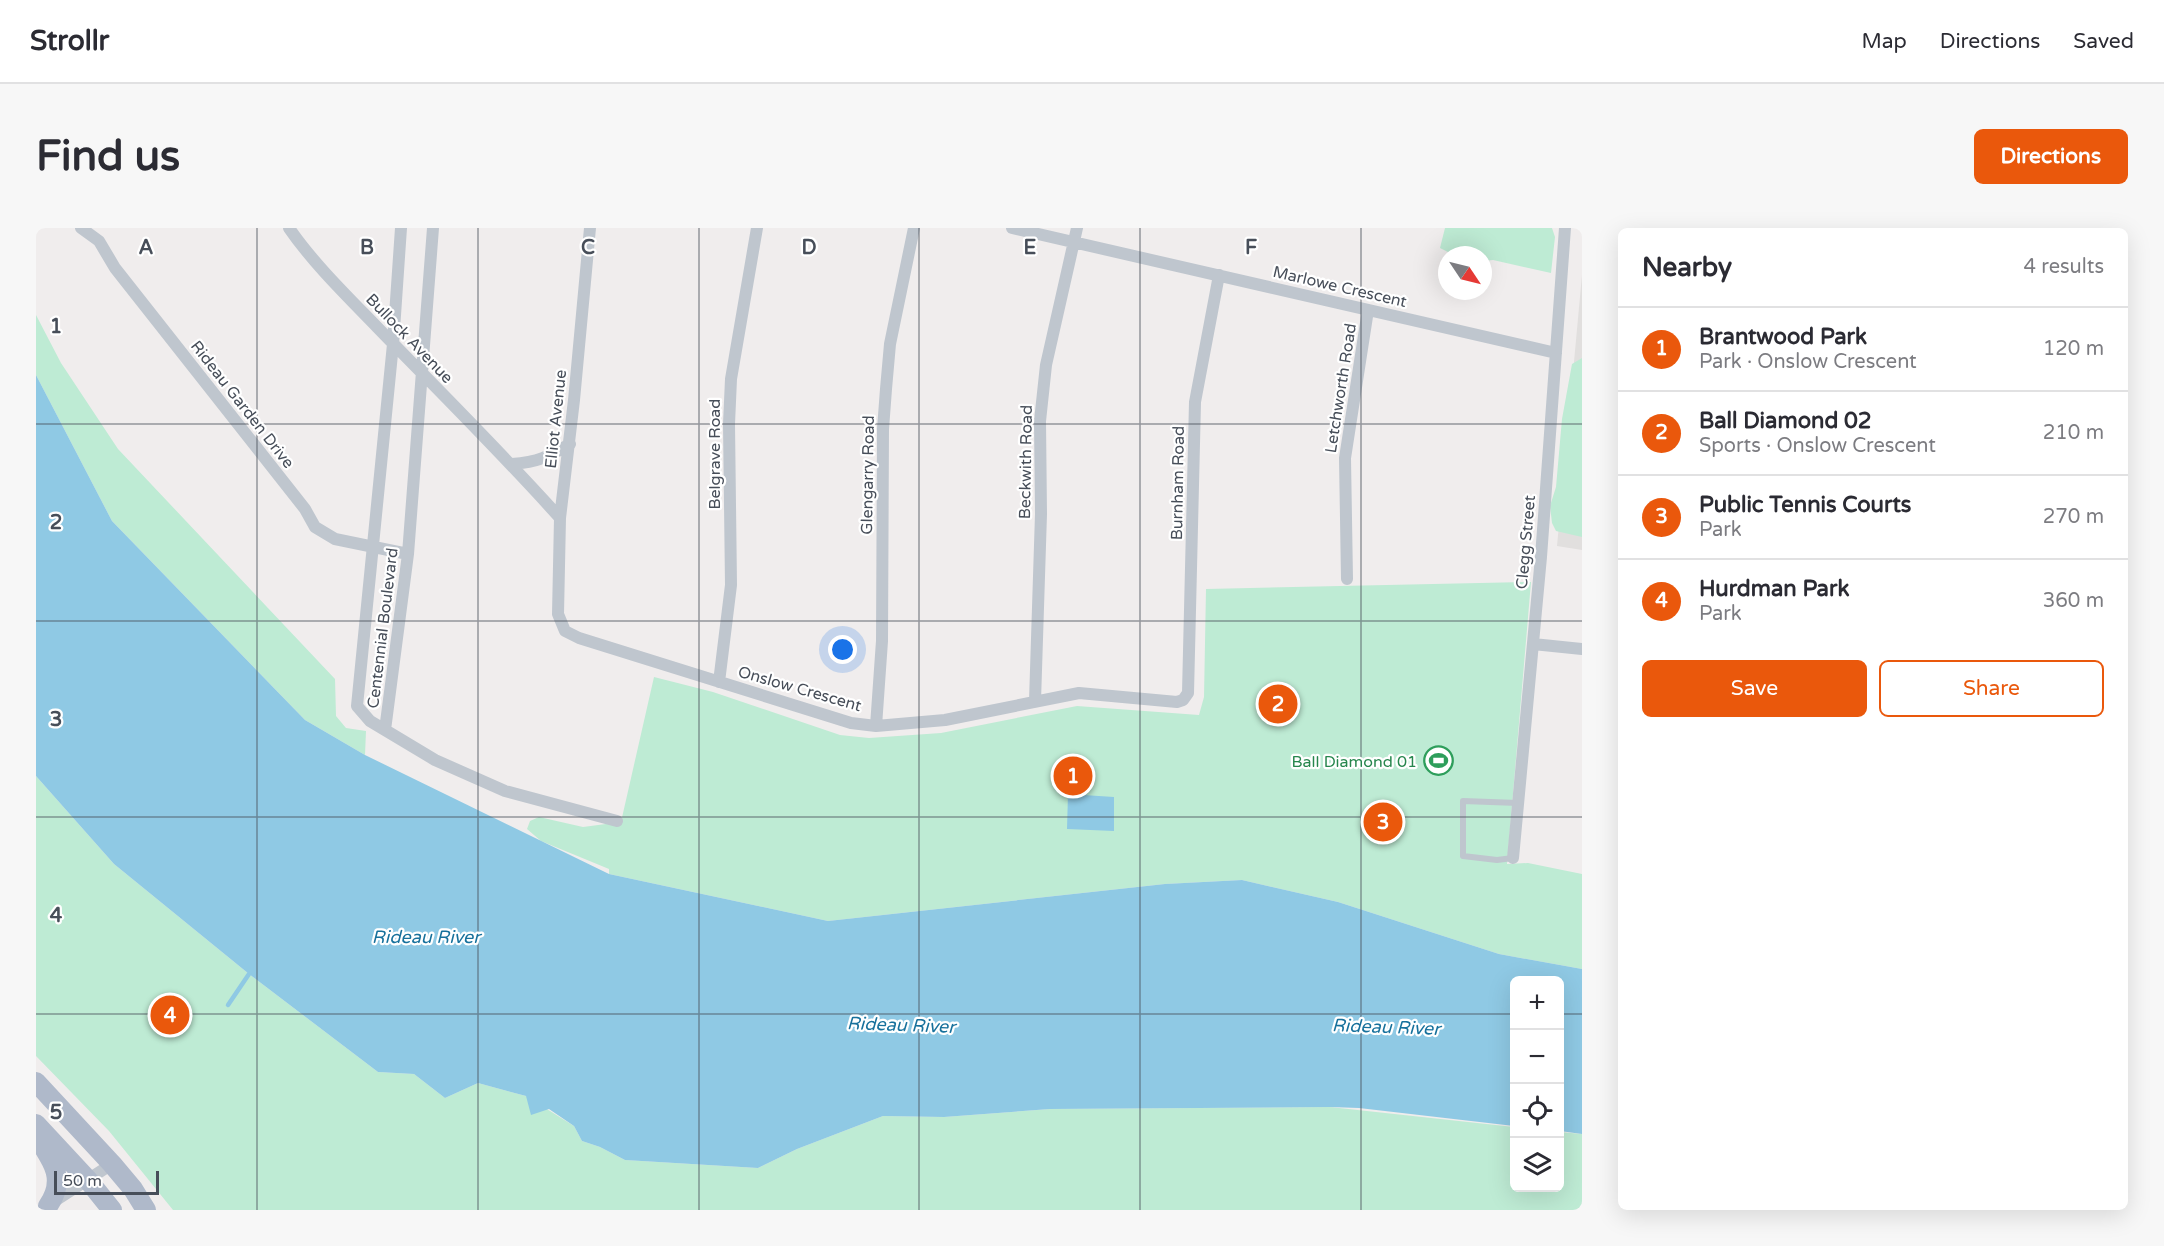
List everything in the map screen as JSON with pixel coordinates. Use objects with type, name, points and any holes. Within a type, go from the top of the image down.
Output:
[{"type":"main road","points":[[36,1082],[112,1164],[133,1189],[146,1210]]},
{"type":"main road","points":[[36,1124],[88,1180],[112,1210]]},
{"type":"main road","points":[[36,1136],[52,1162],[58,1181],[55,1194],[44,1208]]},
{"type":"street","name":"Rideau Garden Drive","points":[[81,228],[99,241],[116,268],[305,509],[315,527],[335,539],[408,554]]},
{"type":"street","name":"Bullock Avenue","points":[[289,228],[363,314],[512,464],[560,518]]},
{"type":"street","name":"Centennial Boulevard","points":[[401,228],[393,344],[357,706],[364,716],[385,730],[408,554],[420,373],[433,228]]},
{"type":"street","name":"Elliot Avenue","points":[[558,614],[560,518],[570,444],[590,228]]},
{"type":"street","name":"Belgrave Road","points":[[719,682],[731,585],[729,424],[731,380],[757,228]]},
{"type":"street","name":"Glengarry Road","points":[[876,726],[882,641],[883,429],[886,389],[890,344],[914,228]]},
{"type":"street","name":"Marlowe Crescent","points":[[1012,228],[1556,353]]},
{"type":"street","name":"Beckwith Road","points":[[1035,701],[1040,538],[1040,421],[1046,365],[1077,228]]},
{"type":"street","name":"Clegg Street","points":[[1513,858],[1533,644],[1565,228]]},
{"type":"street","name":"Burnham Road","points":[[1188,693],[1195,402],[1219,275]]},
{"type":"street","name":"Letchworth Road","points":[[1347,579],[1345,458],[1368,310]]},
{"type":"street","points":[[512,464],[534,463],[570,444]]},
{"type":"street","name":"Onslow Crescent","points":[[558,614],[565,631],[579,638],[851,723],[876,726],[945,720],[1079,693],[1177,702],[1183,700],[1188,693]]},
{"type":"street","points":[[1533,644],[1582,649]]},
{"type":"street","points":[[385,730],[435,760],[505,791],[617,821]]},
{"type":"street","points":[[44,1208],[112,1164]]},
{"type":"lane","points":[[1513,858],[1497,860],[1463,856],[1464,801],[1518,803]]},
{"type":"shaded area","points":[[1582,275],[1582,550],[1557,546]]},
{"type":"green space","points":[[1445,228],[1552,228],[1555,237],[1551,273],[1492,260],[1492,246],[1440,246]]},
{"type":"green space","points":[[36,315],[61,363],[118,449],[335,679],[336,716],[346,728],[366,731],[365,755],[305,720],[112,521],[36,375]]},
{"type":"green space","points":[[1582,358],[1582,537],[1556,531],[1552,523],[1550,506],[1556,487],[1562,419],[1572,364]]},
{"type":"green space","points":[[1531,582],[1507,864],[1528,863],[1582,874],[1582,969],[1499,954],[1338,902],[1242,880],[1165,884],[828,921],[609,874],[609,869],[541,841],[527,829],[530,821],[539,817],[583,827],[621,822],[654,677],[713,692],[840,735],[869,738],[941,733],[1077,706],[1199,715],[1204,697],[1206,589]]},
{"type":"green space","points":[[36,776],[114,864],[249,974],[378,1072],[414,1074],[445,1098],[478,1083],[526,1096],[574,1126],[582,1141],[625,1160],[758,1168],[797,1149],[883,1116],[944,1117],[1050,1109],[1330,1107],[1510,1127],[1510,1192],[1564,1192],[1564,1132],[1582,1134],[1582,1210],[173,1210],[109,1131],[36,1056]]},
{"type":"water","name":"Rideau River","points":[[36,375],[112,521],[305,720],[365,755],[609,874],[828,921],[1165,884],[1242,880],[1338,902],[1499,954],[1582,969],[1582,1134],[1564,1132],[1564,976],[1510,976],[1510,1126],[1359,1108],[1050,1109],[944,1117],[883,1116],[797,1149],[758,1168],[625,1160],[582,1141],[574,1126],[549,1109],[531,1115],[526,1096],[478,1083],[445,1098],[414,1074],[378,1072],[249,974],[114,864],[36,776]]},
{"type":"water","points":[[1068,794],[1114,797],[1114,831],[1067,829]]},
{"type":"waterway","points":[[228,1005],[249,974]]},
{"type":"place","name":"Ball Diamond 02","points":[[1278,704]]},
{"type":"place","name":"Ball Diamond 01","points":[[1438,761]]},
{"type":"place","name":"Brantwood Park","points":[[1073,776]]},
{"type":"place","name":"Public Tennis Courts","points":[[1383,822]]},
{"type":"place","name":"Hurdman Park","points":[[170,1015]]}]
